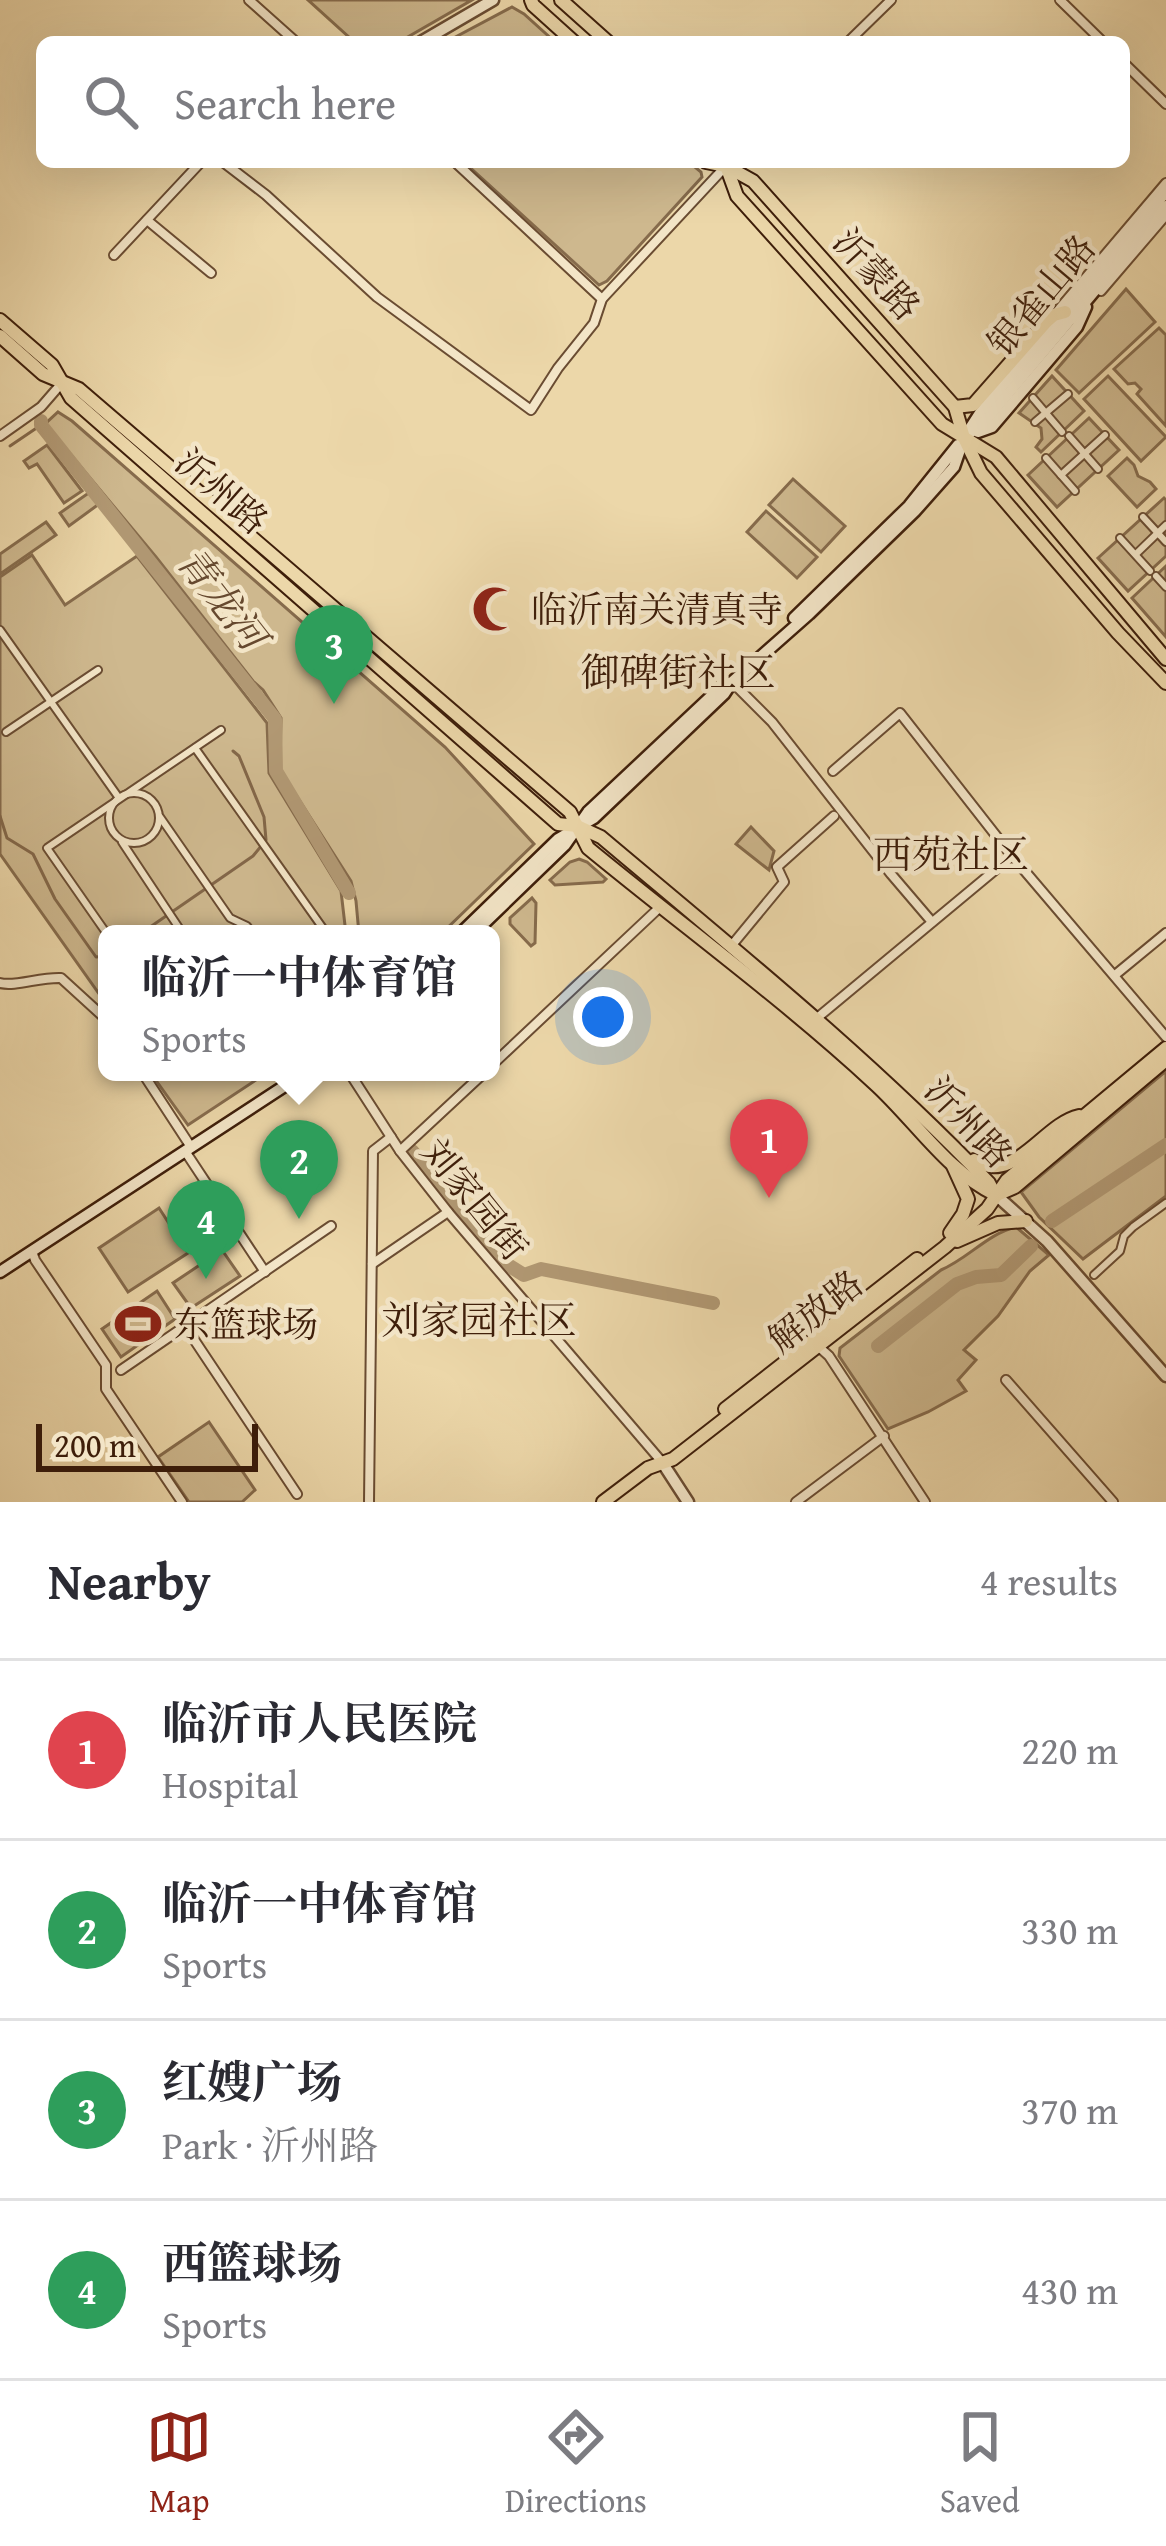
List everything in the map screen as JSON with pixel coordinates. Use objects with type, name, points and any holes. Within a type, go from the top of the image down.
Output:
[{"type":"main road","points":[[431,36],[493,0]]},
{"type":"main road","points":[[531,0],[567,36]]},
{"type":"main road","points":[[561,0],[601,36]]},
{"type":"main road","name":"沂蒙路","points":[[729,168],[737,196],[942,424],[996,458],[1166,659]]},
{"type":"main road","name":"沂蒙路","points":[[734,168],[753,181],[955,407],[981,473],[1166,683]]},
{"type":"main road","name":"银雀山路","points":[[469,925],[558,839],[594,818],[909,506],[1166,188]]},
{"type":"main road","name":"银雀山路","points":[[964,438],[986,420],[1166,211]]},
{"type":"main road","points":[[964,438],[992,427],[1077,327],[1094,291]]},
{"type":"main road","points":[[955,407],[978,401],[1060,314]]},
{"type":"main road","name":"沂州路","points":[[0,320],[52,365],[71,398],[337,631],[364,634],[570,812],[588,848],[769,991],[952,1153]]},
{"type":"main road","name":"沂州路","points":[[0,336],[43,374],[62,383]]},
{"type":"main road","name":"银雀山路","points":[[482,925],[565,844],[577,826]]},
{"type":"main road","name":"沂州路","points":[[577,826],[601,837],[884,1077],[982,1189],[996,1195]]},
{"type":"main road","name":"解放路","points":[[603,1502],[648,1468],[673,1459],[819,1347],[948,1240],[1006,1180],[1166,1048]]},
{"type":"main road","name":"解放路","points":[[996,1195],[1015,1187],[1166,1060]]},
{"type":"main road","points":[[0,1272],[292,1081]]},
{"type":"main road","points":[[952,1153],[982,1166],[1008,1166],[1066,1119],[1086,1114]]},
{"type":"main road","points":[[948,1240],[968,1199],[952,1153]]},
{"type":"main road","points":[[996,1195],[1047,1240],[1166,1376]]},
{"type":"main road","points":[[948,1240],[998,1223],[1030,1225]]},
{"type":"main road","name":"解放路","points":[[616,1502],[652,1474],[668,1453],[948,1240]]},
{"type":"main road","points":[[662,1462],[688,1502]]},
{"type":"street","points":[[249,0],[289,36]]},
{"type":"street","points":[[854,36],[891,0]]},
{"type":"street","points":[[1060,0],[1097,36]]},
{"type":"street","points":[[1130,69],[1166,104]]},
{"type":"street","points":[[115,255],[195,168]]},
{"type":"street","points":[[231,168],[377,297],[530,410],[594,323],[602,299],[722,168]]},
{"type":"street","points":[[461,168],[602,299]]},
{"type":"street","points":[[1077,327],[1090,304],[1166,211]]},
{"type":"street","points":[[147,220],[211,273]]},
{"type":"street","points":[[0,436],[41,407],[62,383]]},
{"type":"street","points":[[1035,422],[1068,394]]},
{"type":"street","points":[[1033,398],[1098,469]]},
{"type":"street","points":[[1061,475],[1105,435]]},
{"type":"street","points":[[1046,458],[1075,490]]},
{"type":"street","points":[[1142,517],[1166,542]]},
{"type":"street","points":[[1136,554],[1166,525]]},
{"type":"street","points":[[1120,538],[1166,586]]},
{"type":"street","points":[[0,629],[119,798]]},
{"type":"street","points":[[0,649],[9,642]]},
{"type":"street","points":[[6,732],[98,670]]},
{"type":"street","points":[[732,682],[772,722],[932,922]]},
{"type":"street","points":[[833,771],[900,713],[1012,856],[1166,1036]]},
{"type":"street","points":[[101,925],[47,848],[221,730]]},
{"type":"street","points":[[195,748],[320,925]]},
{"type":"street","points":[[177,925],[110,827],[110,811],[127,794],[142,794],[154,803],[230,918],[246,925]]},
{"type":"street","points":[[731,946],[784,882],[777,868],[834,816]]},
{"type":"street","points":[[121,840],[136,844],[151,838],[160,817]]},
{"type":"street","points":[[817,1018],[1012,856]]},
{"type":"street","points":[[500,1058],[660,907]]},
{"type":"street","points":[[1115,975],[1166,933]]},
{"type":"street","points":[[0,983],[61,978],[98,1012]]},
{"type":"street","points":[[147,1081],[265,1272]]},
{"type":"street","name":"刘家园街","points":[[355,1081],[400,1151],[448,1212],[662,1462]]},
{"type":"street","points":[[400,1151],[475,1081]]},
{"type":"street","points":[[369,1502],[373,1151],[391,1137]]},
{"type":"street","points":[[1094,1275],[1120,1251],[1124,1236],[1133,1227],[1166,1203]]},
{"type":"street","points":[[372,1264],[448,1212]]},
{"type":"street","points":[[121,1370],[331,1226]]},
{"type":"street","points":[[32,1251],[106,1365],[106,1389],[182,1502]]},
{"type":"street","points":[[185,1326],[297,1494]]},
{"type":"street","points":[[819,1347],[830,1356],[925,1502]]},
{"type":"street","points":[[1006,1380],[1114,1502]]},
{"type":"street","points":[[796,1502],[884,1436]]},
{"type":"shaded area","points":[[308,0],[472,0],[409,36],[348,36]]},
{"type":"shaded area","points":[[512,7],[548,36],[457,36]]},
{"type":"shaded area","points":[[471,168],[696,168],[701,172],[702,177],[599,285]]},
{"type":"shaded area","points":[[1126,289],[1155,322],[1079,393],[1056,370]]},
{"type":"shaded area","points":[[1159,328],[1166,335],[1166,426],[1137,394],[1141,389],[1128,384],[1114,369]]},
{"type":"shaded area","points":[[1052,376],[1084,411],[1041,452],[1036,447],[1042,439],[1041,428],[1019,413]]},
{"type":"shaded area","points":[[1108,376],[1166,437],[1141,461],[1084,399]]},
{"type":"shaded area","points":[[58,412],[72,421],[445,747],[534,844],[450,925],[358,925],[351,881],[280,770],[281,718],[45,424]]},
{"type":"shaded area","points":[[1089,418],[1119,450],[1057,507],[1028,475]]},
{"type":"shaded area","points":[[47,445],[82,491],[64,503],[37,464],[29,468],[24,461]]},
{"type":"shaded area","points":[[1127,458],[1138,476],[1156,489],[1137,507],[1108,476]]},
{"type":"shaded area","points":[[793,479],[845,526],[821,552],[769,505]]},
{"type":"shaded area","points":[[90,492],[99,504],[69,526],[60,513]]},
{"type":"shaded area","points":[[1164,498],[1166,556],[1128,591],[1098,558]]},
{"type":"shaded area","points":[[766,511],[817,557],[797,578],[747,532]]},
{"type":"shaded area","points":[[46,522],[56,535],[0,574],[0,554]]},
{"type":"shaded area","points":[[32,555],[65,605],[137,556],[267,723],[269,773],[341,891],[345,925],[98,925],[98,992],[0,854],[0,577]]},
{"type":"shaded area","points":[[1166,566],[1166,637],[1132,598]]},
{"type":"shaded area","points":[[751,827],[774,851],[769,870],[736,844]]},
{"type":"shaded area","points":[[579,859],[606,879],[555,885],[550,880],[570,862]]},
{"type":"shaded area","points":[[532,898],[536,903],[535,943],[531,946],[510,924],[510,918]]},
{"type":"shaded area","points":[[1166,1071],[1166,1196],[1083,1259],[1039,1217],[1021,1192]]},
{"type":"shaded area","points":[[156,1081],[254,1081],[188,1125]]},
{"type":"shaded area","points":[[159,1208],[188,1253],[128,1292],[99,1248]]},
{"type":"shaded area","points":[[1016,1227],[1049,1255],[964,1350],[976,1360],[958,1380],[966,1391],[888,1429],[839,1356],[840,1348],[941,1270]]},
{"type":"shaded area","points":[[222,1250],[240,1276],[191,1308],[173,1283]]},
{"type":"shaded area","name":"东篮球场","points":[[157,1291],[175,1319],[121,1357],[102,1329]]},
{"type":"shaded area","points":[[209,1422],[255,1490],[242,1502],[189,1502],[158,1457]]},
{"type":"waterway","name":"青龙河","points":[[41,421],[275,719],[276,771],[349,893]]},
{"type":"waterway","points":[[10,446],[41,425]]},
{"type":"waterway","points":[[153,925],[253,856],[266,840],[264,817],[233,751]]},
{"type":"waterway","points":[[0,816],[7,838],[33,854],[55,899],[98,957]]},
{"type":"waterway","name":"青龙河","points":[[1052,1221],[1166,1145]]},
{"type":"waterway","name":"青龙河","points":[[412,1151],[503,1262],[524,1275],[541,1269],[713,1303]]},
{"type":"waterway","name":"青龙河","points":[[878,1346],[957,1284],[1001,1275],[1031,1246]]},
{"type":"place","name":"临沂南关清真寺","points":[[495,609]]},
{"type":"place","name":"红嫂广场","points":[[334,704]]},
{"type":"place","name":"临沂市人民医院","points":[[769,1198]]},
{"type":"place","name":"临沂一中体育馆","points":[[299,1219]]},
{"type":"place","name":"西篮球场","points":[[206,1279]]},
{"type":"place","name":"东篮球场","points":[[138,1324]]},
{"type":"district","name":"御碑街社区","points":[[678,672]]},
{"type":"district","name":"西苑社区","points":[[951,854]]},
{"type":"district","name":"刘家园社区","points":[[479,1320]]}]
